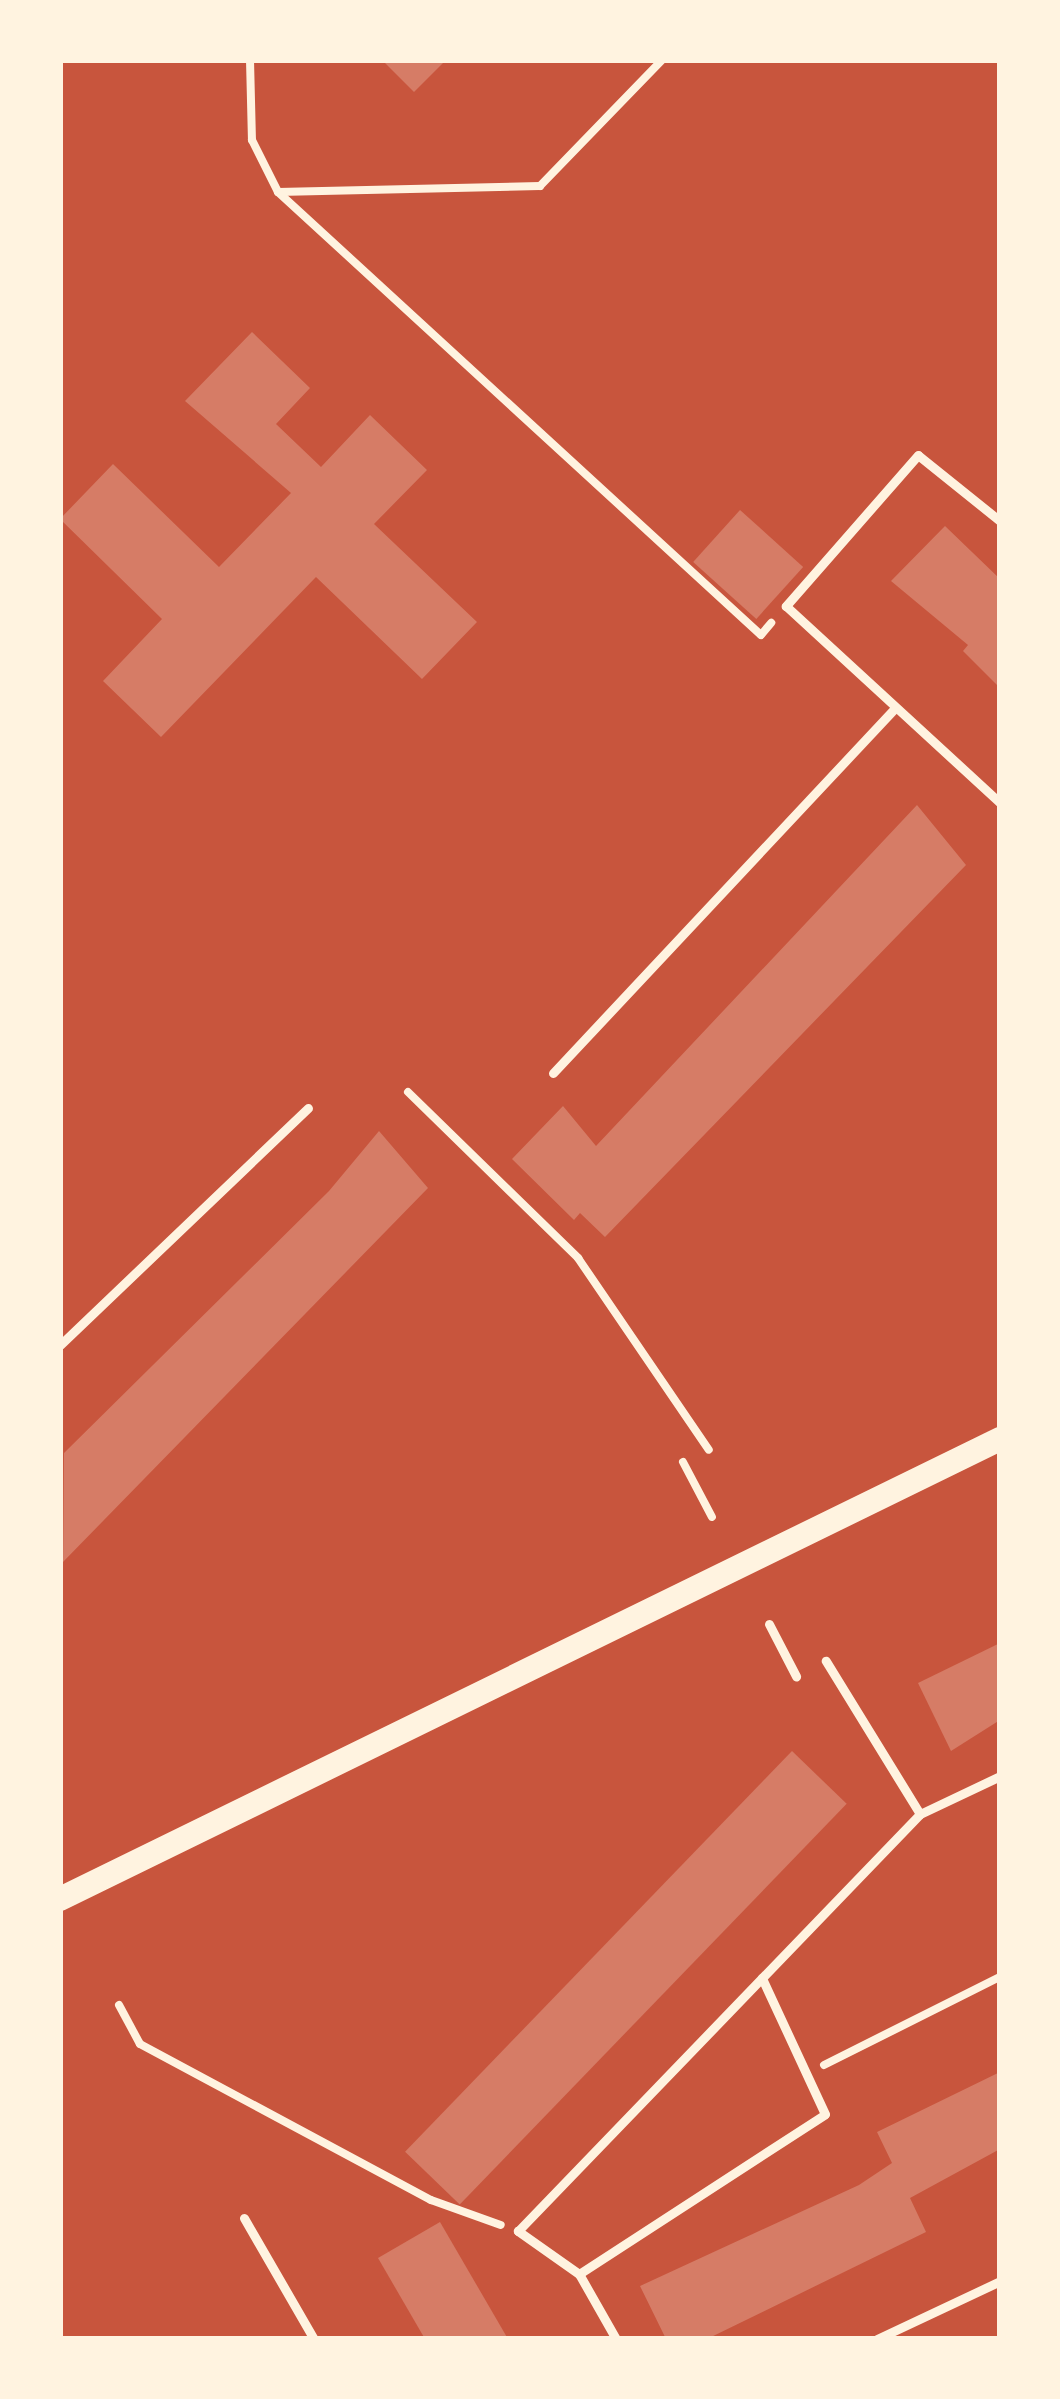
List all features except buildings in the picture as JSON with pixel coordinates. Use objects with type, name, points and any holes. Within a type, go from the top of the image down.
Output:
[{"type":"main road","points":[[60,1899],[1000,1439]]},
{"type":"lane","points":[[1000,521],[918,455],[786,606],[1000,803]]},
{"type":"lane","points":[[553,1073],[896,708]]},
{"type":"lane","points":[[60,1345],[308,1108]]},
{"type":"lane","points":[[769,1624],[796,1676]]},
{"type":"lane","points":[[826,1661],[920,1814]]},
{"type":"lane","points":[[616,2339],[579,2274],[518,2231],[920,1814],[1000,1777]]},
{"type":"lane","points":[[579,2274],[825,2114],[762,1978]]},
{"type":"lane","points":[[244,2218],[314,2339]]},
{"type":"lane","points":[[877,2339],[1000,2281]]},
{"type":"path","points":[[250,60],[252,140],[278,192],[761,635],[786,606]]},
{"type":"path","points":[[278,192],[540,185],[662,60]]},
{"type":"path","points":[[408,1092],[578,1258],[629,1322],[709,1450]]},
{"type":"path","points":[[683,1462],[712,1517]]},
{"type":"path","points":[[806,2074],[1000,1977]]},
{"type":"path","points":[[119,2005],[140,2044],[431,2200],[518,2231]]}]
